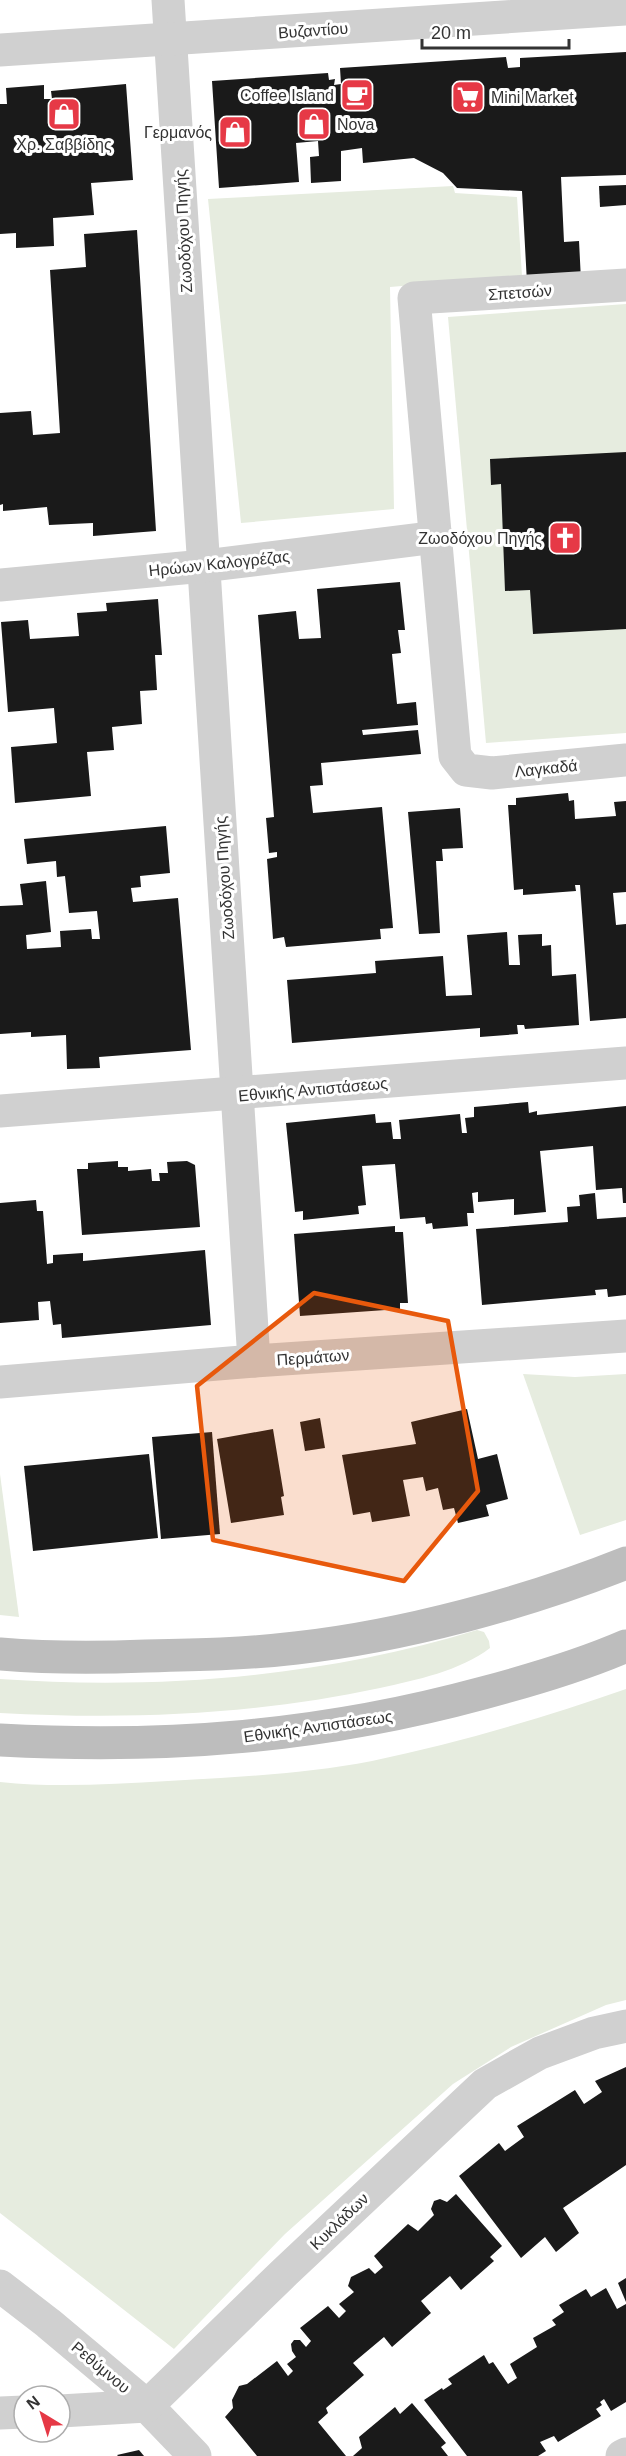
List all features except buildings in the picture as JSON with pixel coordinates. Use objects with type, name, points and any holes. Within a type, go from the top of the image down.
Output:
[{"type":"main road","points":[[0,1654],[52,1659],[169,1656],[320,1645],[435,1622],[563,1586],[626,1563]]},
{"type":"main road","name":"Εθνικής Αντιστάσεως","points":[[0,1740],[74,1744],[178,1743],[315,1730],[420,1710],[548,1675],[626,1646]]},
{"type":"street","name":"Ζωοδόχου Πηγής","points":[[168,0],[254,1361]]},
{"type":"street","name":"Βυζαντίου","points":[[0,50],[626,9]]},
{"type":"street","name":"Σπετσών","points":[[437,537],[414,298],[626,285]]},
{"type":"street","name":"Ηρώων Καλογρέζας","points":[[0,585],[204,566],[437,537]]},
{"type":"street","name":"Λαγκαδά","points":[[437,537],[455,756],[466,770],[492,773],[626,760]]},
{"type":"street","name":"Εθνικής Αντιστάσεως","points":[[0,1112],[626,1063]]},
{"type":"street","name":"Περμάτων","points":[[0,1382],[254,1361],[626,1336]]},
{"type":"street","name":"Κυκλάδων","points":[[147,2406],[415,2148],[485,2084],[540,2053],[594,2033],[626,2026]]},
{"type":"street","name":"Ρεθύμνου","points":[[0,2286],[147,2406],[195,2456]]},
{"type":"street","points":[[72,2410],[147,2406]]},
{"type":"highlighted area","points":[[314,1293],[448,1321],[478,1491],[404,1581],[213,1540],[197,1386]]},
{"type":"shaded area","points":[[453,186],[455,193],[517,197],[522,276],[390,287],[394,509],[241,523],[208,199]]},
{"type":"shaded area","points":[[626,304],[626,733],[486,743],[448,317]]},
{"type":"shaded area","points":[[523,1374],[575,1377],[626,1374],[626,1520],[580,1535]]},
{"type":"shaded area","points":[[0,1474],[19,1617],[0,1615]]},
{"type":"shaded area","points":[[477,1630],[484,1632],[490,1648],[465,1663],[423,1678],[333,1697],[239,1710],[191,1713],[96,1716],[0,1713],[0,1679],[120,1683],[241,1676],[360,1659]]},
{"type":"shaded area","points":[[626,1689],[626,2000],[606,2005],[511,2047],[453,2084],[285,2234],[174,2349],[0,2213],[0,1782],[63,1785],[126,1783],[321,1769],[372,1761],[468,1738]]},
{"type":"place","name":"Coffee Island","points":[[357,95]]},
{"type":"place","name":"Mini Market","points":[[468,97]]},
{"type":"place","name":"Χρ. Σαββίδης","points":[[64,114]]},
{"type":"place","name":"Nova","points":[[314,124]]},
{"type":"place","name":"Γερμανός","points":[[235,132]]},
{"type":"place","name":"Ζωοδόχου Πηγής","points":[[565,538]]}]
